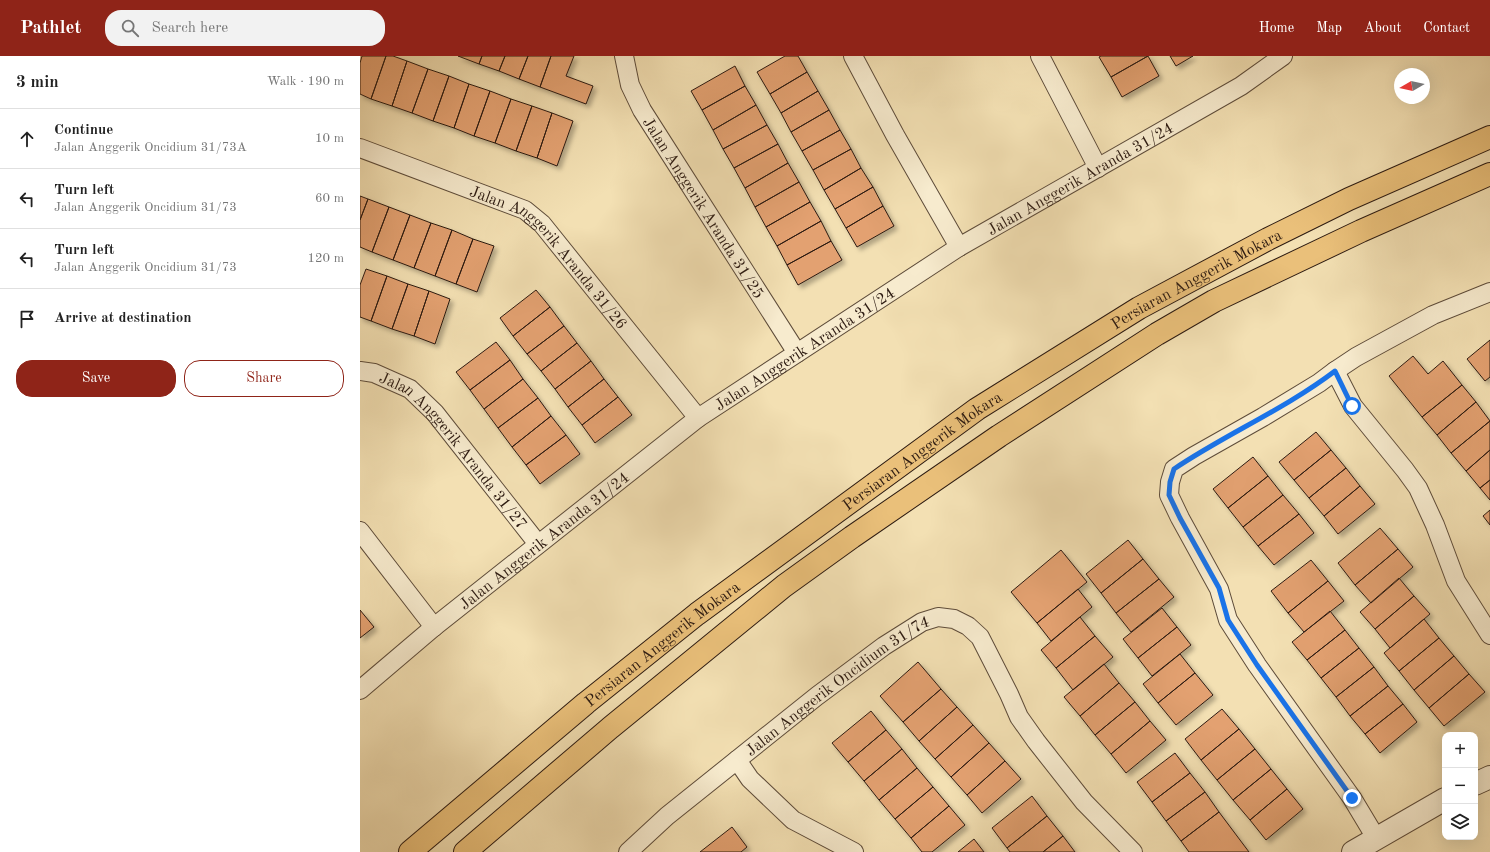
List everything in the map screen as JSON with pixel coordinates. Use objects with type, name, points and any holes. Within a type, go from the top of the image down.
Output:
[{"type":"main road","name":"Persiaran Anggerik Mokara","points":[[410,852],[586,703],[696,614],[977,409],[1139,308],[1268,239],[1349,199],[1490,137]]},
{"type":"main road","name":"Persiaran Anggerik Mokara","points":[[465,852],[610,728],[784,586],[852,537],[999,436],[1157,334],[1214,301],[1360,231],[1490,174]]},
{"type":"street","name":"Jalan Anggerik Aranda 31/25","points":[[624,56],[630,85],[642,110],[797,353]]},
{"type":"street","points":[[852,56],[959,247]]},
{"type":"street","points":[[1040,56],[1098,168]]},
{"type":"street","name":"Jalan Anggerik Aranda 31/24","points":[[360,690],[434,627],[698,418],[959,247],[1241,86],[1258,64],[1283,56]]},
{"type":"street","name":"Jalan Anggerik Aranda 31/26","points":[[360,148],[525,210],[542,224],[698,418]]},
{"type":"street","points":[[1376,838],[1352,798],[1257,665],[1228,620],[1219,588],[1180,518],[1169,495],[1170,482],[1174,469],[1319,383],[1335,371],[1433,315],[1490,292]]},
{"type":"street","name":"Jalan Anggerik Aranda 31/27","points":[[360,371],[374,373],[410,389],[435,413],[538,544]]},
{"type":"street","points":[[1335,371],[1352,406],[1418,488],[1435,525],[1456,581],[1490,635]]},
{"type":"street","points":[[360,531],[434,627]]},
{"type":"street","name":"Jalan Anggerik Oncidium 31/74","points":[[628,852],[667,816],[817,696],[884,646],[922,622],[938,617],[954,619],[968,626],[980,637],[1019,717],[1036,741],[1084,802],[1133,852]]},
{"type":"street","points":[[736,760],[750,779],[793,820],[854,852]]},
{"type":"street","points":[[1478,783],[1490,777]]},
{"type":"street","points":[[1353,852],[1442,800]]},
{"type":"building","points":[[362,56],[386,56],[371,99],[360,94],[360,63]]},
{"type":"building","points":[[386,56],[393,56],[407,61],[392,106],[371,99]]},
{"type":"building","points":[[458,56],[482,56],[479,64]]},
{"type":"building","points":[[482,56],[505,56],[499,71],[479,64]]},
{"type":"building","points":[[505,56],[528,56],[519,79],[499,71]]},
{"type":"building","points":[[528,56],[551,56],[540,87],[519,79]]},
{"type":"building","points":[[551,56],[574,56],[566,76],[593,86],[586,104],[540,87]]},
{"type":"building","points":[[785,56],[798,56],[807,72],[770,94],[757,72]]},
{"type":"building","points":[[1148,56],[1111,77],[1099,57]]},
{"type":"building","points":[[1148,56],[1159,76],[1122,97],[1111,77]]},
{"type":"building","points":[[1170,56],[1193,56],[1176,66]]},
{"type":"building","points":[[407,61],[428,69],[412,113],[392,106]]},
{"type":"building","points":[[735,66],[745,86],[702,110],[691,91]]},
{"type":"building","points":[[428,69],[449,76],[433,121],[412,113]]},
{"type":"building","points":[[807,72],[818,91],[781,113],[770,94]]},
{"type":"building","points":[[449,76],[469,84],[454,128],[433,121]]},
{"type":"building","points":[[469,84],[490,91],[474,136],[454,128]]},
{"type":"building","points":[[745,86],[756,105],[713,130],[702,110]]},
{"type":"building","points":[[490,91],[511,99],[495,143],[474,136]]},
{"type":"building","points":[[818,91],[829,110],[791,132],[781,113]]},
{"type":"building","points":[[511,99],[532,106],[516,151],[495,143]]},
{"type":"building","points":[[756,105],[767,125],[723,149],[713,130]]},
{"type":"building","points":[[532,106],[552,113],[537,158],[516,151]]},
{"type":"building","points":[[829,110],[840,130],[802,151],[791,132]]},
{"type":"building","points":[[552,113],[573,121],[557,166],[537,158]]},
{"type":"building","points":[[767,125],[778,144],[734,168],[723,149]]},
{"type":"building","points":[[840,130],[851,149],[813,170],[802,151]]},
{"type":"building","points":[[778,144],[788,163],[745,188],[734,168]]},
{"type":"building","points":[[851,149],[861,168],[824,190],[813,170]]},
{"type":"building","points":[[788,163],[799,182],[755,207],[745,188]]},
{"type":"building","points":[[861,168],[873,187],[835,209],[824,190]]},
{"type":"building","points":[[799,182],[810,202],[766,227],[755,207]]},
{"type":"building","points":[[873,187],[883,206],[846,228],[835,209]]},
{"type":"building","points":[[360,196],[368,199],[360,220]]},
{"type":"building","points":[[368,199],[389,207],[372,252],[360,247],[360,220]]},
{"type":"building","points":[[810,202],[821,221],[777,246],[766,227]]},
{"type":"building","points":[[883,206],[894,226],[857,247],[846,228]]},
{"type":"building","points":[[389,207],[410,215],[393,260],[372,252]]},
{"type":"building","points":[[410,215],[431,223],[414,268],[393,260]]},
{"type":"building","points":[[821,221],[831,241],[787,265],[777,246]]},
{"type":"building","points":[[431,223],[452,230],[435,276],[414,268]]},
{"type":"building","points":[[452,230],[473,239],[456,284],[435,276]]},
{"type":"building","points":[[473,239],[494,246],[477,292],[456,284]]},
{"type":"building","points":[[831,241],[842,260],[798,285],[787,265]]},
{"type":"building","points":[[366,269],[387,276],[371,321],[360,317],[360,285]]},
{"type":"building","points":[[387,276],[408,284],[392,329],[371,321]]},
{"type":"building","points":[[408,284],[429,291],[414,336],[392,329]]},
{"type":"building","points":[[536,290],[550,307],[513,336],[500,318]]},
{"type":"building","points":[[429,291],[450,299],[435,344],[414,336]]},
{"type":"building","points":[[550,307],[564,326],[527,354],[513,336]]},
{"type":"building","points":[[564,326],[577,343],[541,371],[527,354]]},
{"type":"building","points":[[1490,340],[1490,377],[1485,381],[1467,359]]},
{"type":"building","points":[[496,342],[510,360],[470,390],[456,372]]},
{"type":"building","points":[[577,343],[591,361],[555,389],[541,371]]},
{"type":"building","points":[[1413,356],[1428,374],[1443,361],[1462,385],[1422,417],[1389,376]]},
{"type":"building","points":[[510,360],[523,379],[484,409],[470,390]]},
{"type":"building","points":[[591,361],[604,379],[568,407],[555,389]]},
{"type":"building","points":[[523,379],[538,398],[498,428],[484,409]]},
{"type":"building","points":[[604,379],[618,397],[582,425],[568,407]]},
{"type":"building","points":[[1462,385],[1476,402],[1437,435],[1422,417]]},
{"type":"building","points":[[618,397],[632,415],[595,443],[582,425]]},
{"type":"building","points":[[538,398],[551,416],[512,447],[498,428]]},
{"type":"building","points":[[1476,402],[1490,421],[1451,453],[1437,435]]},
{"type":"building","points":[[551,416],[566,435],[526,465],[512,447]]},
{"type":"building","points":[[1490,421],[1490,450],[1466,471],[1451,453]]},
{"type":"building","points":[[1316,432],[1331,450],[1294,480],[1279,462]]},
{"type":"building","points":[[566,435],[580,454],[540,484],[526,465]]},
{"type":"building","points":[[1331,450],[1346,468],[1309,498],[1294,480]]},
{"type":"building","points":[[1490,450],[1490,480],[1480,488],[1466,471]]},
{"type":"building","points":[[1253,457],[1268,476],[1228,508],[1213,489]]},
{"type":"building","points":[[1346,468],[1360,486],[1324,516],[1309,498]]},
{"type":"building","points":[[1268,476],[1283,495],[1243,527],[1228,508]]},
{"type":"building","points":[[1490,480],[1490,500],[1480,488]]},
{"type":"building","points":[[1360,486],[1375,504],[1338,534],[1324,516]]},
{"type":"building","points":[[1283,495],[1299,514],[1258,546],[1243,527]]},
{"type":"building","points":[[1490,510],[1490,525],[1483,516]]},
{"type":"building","points":[[1299,514],[1314,533],[1274,565],[1258,546]]},
{"type":"building","points":[[1380,528],[1398,549],[1355,585],[1338,563]]},
{"type":"building","points":[[1128,540],[1143,559],[1101,593],[1086,574]]},
{"type":"building","points":[[1398,549],[1413,567],[1371,603],[1355,585]]},
{"type":"building","points":[[1061,550],[1087,582],[1037,623],[1011,592]]},
{"type":"building","points":[[1143,559],[1159,579],[1116,613],[1101,593]]},
{"type":"building","points":[[1311,560],[1328,581],[1288,613],[1271,591]]},
{"type":"building","points":[[1399,578],[1414,596],[1375,629],[1360,612]]},
{"type":"building","points":[[1159,579],[1174,597],[1131,632],[1116,613]]},
{"type":"building","points":[[1328,581],[1344,601],[1304,632],[1288,613]]},
{"type":"building","points":[[1078,589],[1092,607],[1051,641],[1037,623]]},
{"type":"building","points":[[1414,596],[1430,614],[1390,648],[1375,629]]},
{"type":"building","points":[[1162,608],[1177,627],[1138,658],[1123,639]]},
{"type":"building","points":[[360,610],[374,627],[360,638]]},
{"type":"building","points":[[1330,611],[1345,630],[1307,660],[1292,642]]},
{"type":"building","points":[[1080,617],[1095,636],[1056,668],[1041,650]]},
{"type":"building","points":[[1424,619],[1439,638],[1399,671],[1384,653]]},
{"type":"building","points":[[1177,627],[1191,645],[1152,676],[1138,658]]},
{"type":"building","points":[[1345,630],[1359,648],[1321,678],[1307,660]]},
{"type":"building","points":[[1095,636],[1113,657],[1073,690],[1056,668]]},
{"type":"building","points":[[1439,638],[1454,656],[1414,690],[1399,671]]},
{"type":"building","points":[[1359,648],[1374,667],[1336,697],[1321,678]]},
{"type":"building","points":[[1180,654],[1195,673],[1158,703],[1143,684]]},
{"type":"building","points":[[1454,656],[1469,674],[1429,708],[1414,690]]},
{"type":"building","points":[[918,662],[941,689],[903,722],[880,696]]},
{"type":"building","points":[[1104,664],[1119,683],[1080,716],[1064,697]]},
{"type":"building","points":[[1374,667],[1388,686],[1350,716],[1336,697]]},
{"type":"building","points":[[1195,673],[1213,695],[1176,725],[1158,703]]},
{"type":"building","points":[[1469,674],[1485,692],[1444,726],[1429,708]]},
{"type":"building","points":[[1119,683],[1135,702],[1095,735],[1080,716]]},
{"type":"building","points":[[1388,686],[1403,704],[1365,734],[1350,716]]},
{"type":"building","points":[[941,689],[957,707],[919,741],[903,722]]},
{"type":"building","points":[[1135,702],[1150,721],[1111,754],[1095,735]]},
{"type":"building","points":[[1403,704],[1417,722],[1380,753],[1365,734]]},
{"type":"building","points":[[957,707],[973,725],[935,759],[919,741]]},
{"type":"building","points":[[1222,709],[1239,729],[1201,760],[1185,739]]},
{"type":"building","points":[[871,711],[886,730],[848,762],[832,743]]},
{"type":"building","points":[[1150,721],[1166,740],[1126,773],[1111,754]]},
{"type":"building","points":[[973,725],[989,743],[951,777],[935,759]]},
{"type":"building","points":[[1239,729],[1255,749],[1217,780],[1201,760]]},
{"type":"building","points":[[886,730],[902,749],[864,781],[848,762]]},
{"type":"building","points":[[989,743],[1005,761],[967,795],[951,777]]},
{"type":"building","points":[[902,749],[917,768],[879,800],[864,781]]},
{"type":"building","points":[[1255,749],[1271,769],[1233,800],[1217,780]]},
{"type":"building","points":[[1175,753],[1190,773],[1152,802],[1137,782]]},
{"type":"building","points":[[1005,761],[1021,779],[982,813],[967,795]]},
{"type":"building","points":[[917,768],[933,787],[895,819],[879,800]]},
{"type":"building","points":[[1271,769],[1287,789],[1250,820],[1233,800]]},
{"type":"building","points":[[1190,773],[1205,792],[1166,821],[1152,802]]},
{"type":"building","points":[[933,787],[949,806],[911,838],[895,819]]},
{"type":"building","points":[[1287,789],[1303,809],[1266,840],[1250,820]]},
{"type":"building","points":[[1205,792],[1219,812],[1181,841],[1166,821]]},
{"type":"building","points":[[1032,796],[1047,816],[1007,848],[992,828]]},
{"type":"building","points":[[949,806],[965,825],[932,852],[922,852],[911,838]]},
{"type":"building","points":[[1219,812],[1249,852],[1189,852],[1181,841]]},
{"type":"building","points":[[1047,816],[1063,836],[1043,852],[1010,852],[1007,848]]},
{"type":"building","points":[[732,827],[747,847],[741,852],[700,852]]},
{"type":"building","points":[[1063,836],[1075,852],[1043,852]]},
{"type":"building","points":[[974,839],[984,852],[958,852]]},
{"type":"route","points":[[1352,406],[1335,371],[1319,383],[1174,469],[1170,482],[1169,495],[1180,518],[1219,588],[1228,620],[1257,665],[1352,798]]}]
